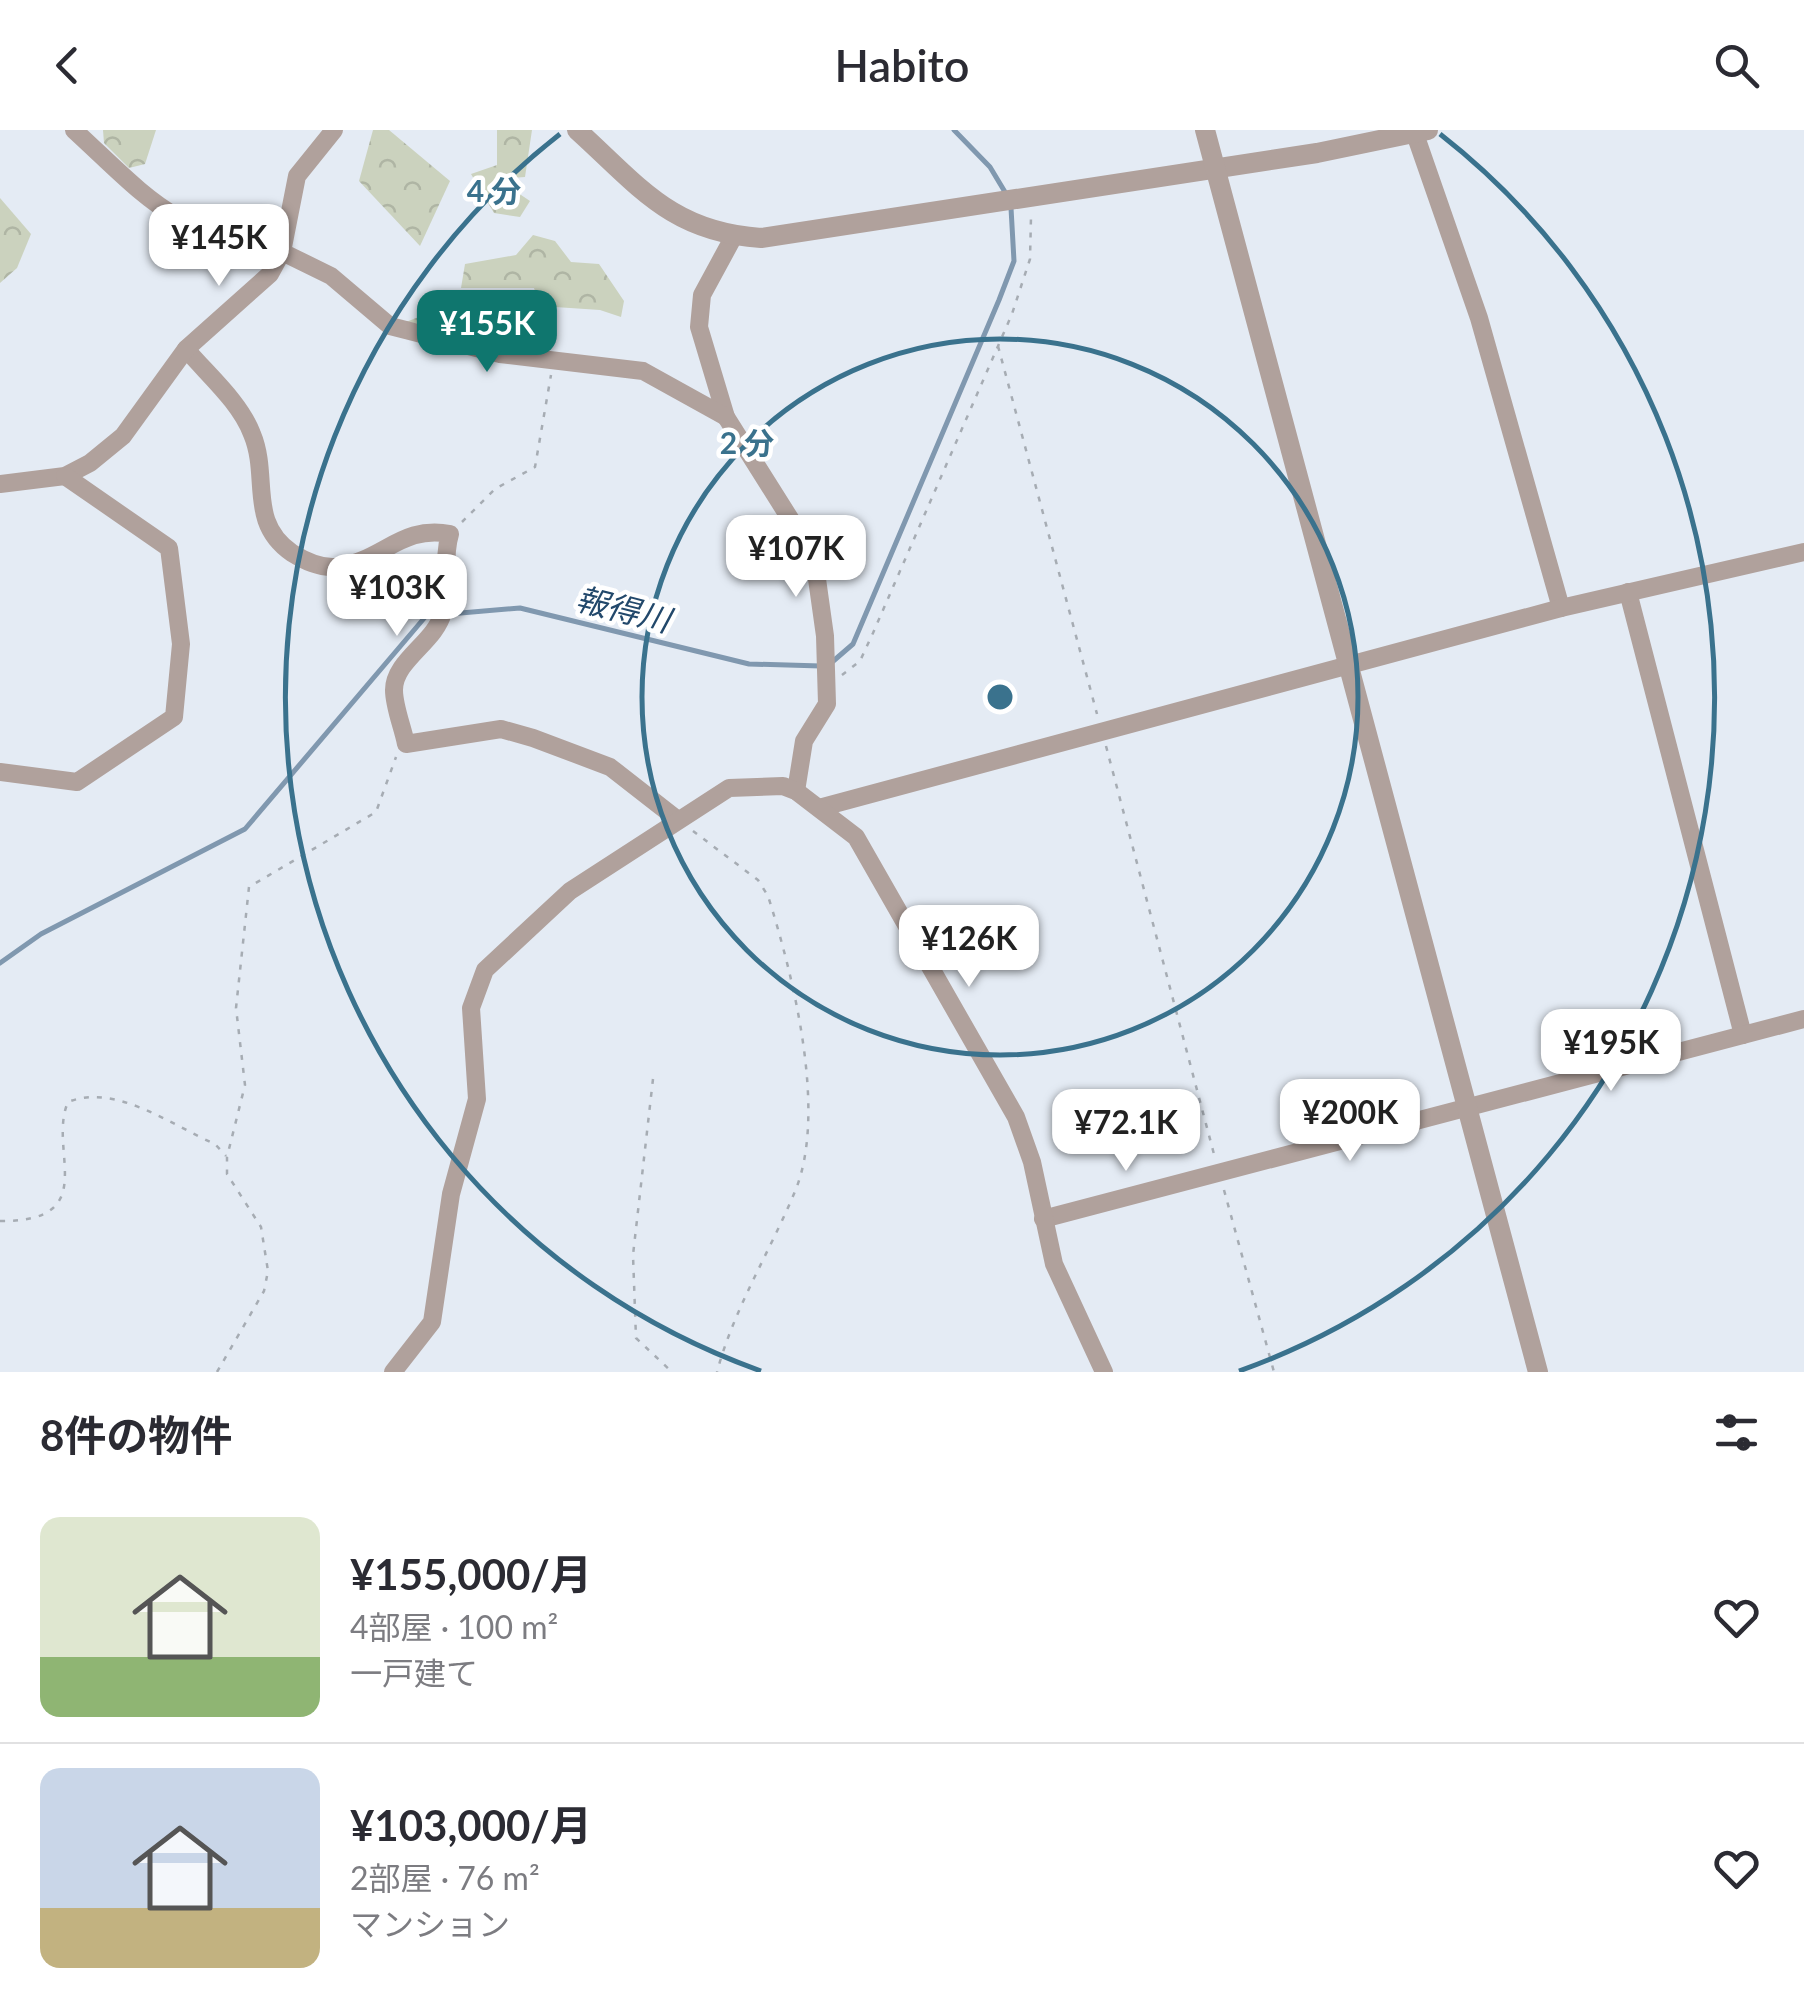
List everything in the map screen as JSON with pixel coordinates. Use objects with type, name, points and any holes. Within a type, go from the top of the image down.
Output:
[{"type":"street","points":[[74,130],[162,208],[190,226],[221,239],[282,248],[331,276],[390,326],[500,354],[643,371],[726,417]]},
{"type":"street","points":[[0,484],[65,476],[90,463],[123,436],[186,349],[253,294],[282,248],[297,176],[334,130]]},
{"type":"street","points":[[577,130],[650,199],[706,230],[734,236],[804,234],[1422,132],[1561,608]]},
{"type":"street","points":[[1205,130],[1538,1372]]},
{"type":"street","points":[[734,236],[698,311],[726,417],[806,544],[817,579],[827,704],[804,741],[796,792]]},
{"type":"street","points":[[186,349],[240,413],[252,434],[266,526],[296,555],[313,564],[336,567],[427,529],[450,534],[444,553],[444,610],[434,633],[404,665],[394,688],[406,744],[501,730],[533,738],[610,768],[678,820]]},
{"type":"street","points":[[0,772],[77,782],[174,717],[181,644],[169,548],[65,476]]},
{"type":"street","points":[[819,808],[1561,608],[1804,552]]},
{"type":"street","points":[[1628,592],[1743,1035]]},
{"type":"street","points":[[393,1372],[423,1338],[440,1286],[450,1194],[477,1099],[471,1008],[474,989],[485,970],[570,891],[740,784],[796,792],[856,837],[1016,1117],[1032,1162],[1054,1264],[1104,1372]]},
{"type":"street","points":[[1043,1219],[1804,1019]]},
{"type":"path","points":[[828,684],[860,660],[998,346],[1030,260],[1031,196]]},
{"type":"path","points":[[998,346],[1274,1372]]},
{"type":"path","points":[[450,534],[495,489],[535,467],[545,389],[557,360]]},
{"type":"path","points":[[217,1372],[264,1291],[268,1271],[261,1227],[234,1188],[227,1157],[245,1085],[236,1008],[248,887],[376,812],[396,756],[406,744]]},
{"type":"path","points":[[678,820],[758,880],[768,896],[805,1061],[810,1108],[796,1187],[741,1306],[717,1372]]},
{"type":"path","points":[[653,1078],[634,1255],[636,1338],[672,1372]]},
{"type":"path","points":[[0,1221],[39,1217],[57,1201],[68,1166],[64,1111],[68,1102],[89,1094],[113,1097],[216,1144],[227,1157]]},
{"type":"green space","points":[[103,130],[156,130],[145,164],[129,168],[104,143]]},
{"type":"green space","points":[[373,130],[389,130],[450,181],[420,246],[359,181]]},
{"type":"green space","points":[[497,130],[532,130],[525,177],[497,179],[530,201],[520,217],[494,213],[471,174],[497,165]]},
{"type":"green space","points":[[0,198],[31,234],[17,268],[0,283]]},
{"type":"green space","points":[[533,235],[555,241],[571,262],[599,264],[624,301],[621,317],[600,310],[540,306],[534,288],[461,288],[465,264],[516,255]]},
{"type":"green space","points":[[467,298],[487,311],[476,332],[406,322]]},
{"type":"waterway","name":"報得川","points":[[954,130],[990,167],[1008,197]]},
{"type":"waterway","name":"報得川","points":[[831,663],[853,644],[999,300],[1014,261],[1011,208]]},
{"type":"waterway","name":"報得川","points":[[0,963],[41,934],[245,829],[426,616],[520,608],[749,664],[821,666]]}]
